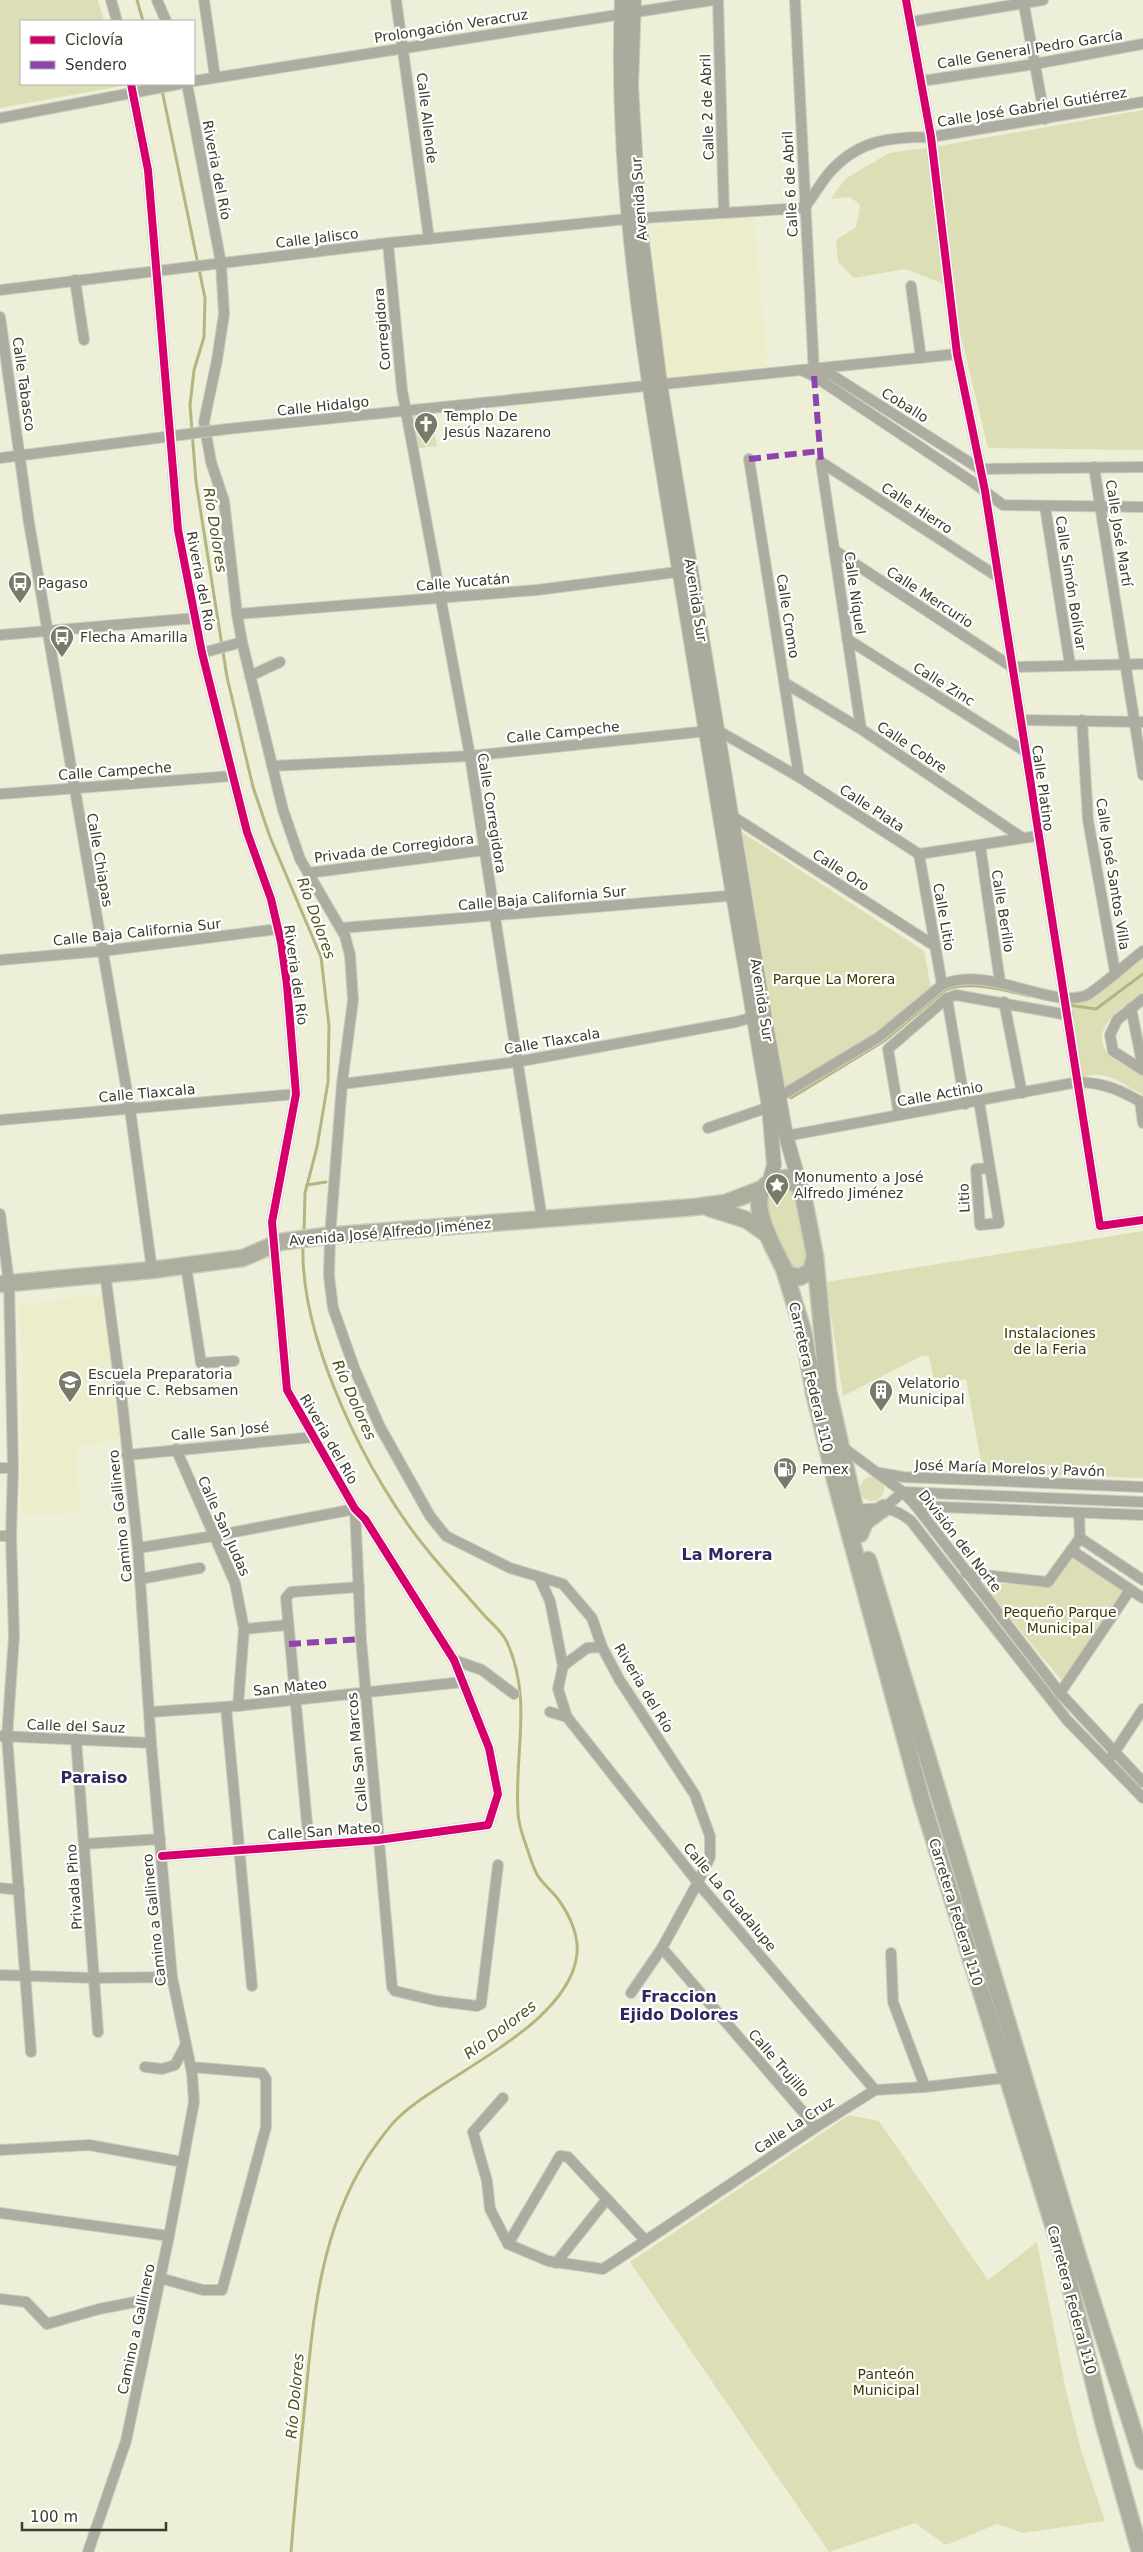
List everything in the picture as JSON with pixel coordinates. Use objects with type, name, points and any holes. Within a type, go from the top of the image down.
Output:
[{"type":"main road","name":"Avenida Sur","points":[[628,6],[620,85],[633,218],[654,385],[775,1110],[774,1165],[767,1186]]},
{"type":"main road","name":"Avenida Sur","points":[[712,730],[732,816],[740,895]]},
{"type":"main road","name":"Avenida Sur","points":[[775,1110],[786,1136],[803,1195]]},
{"type":"main road","points":[[695,1208],[725,1203],[786,1178],[799,1186],[803,1195]]},
{"type":"main road","name":"Carretera Federal 110","points":[[767,1186],[759,1197],[759,1214],[784,1269],[803,1331],[814,1393],[922,1801],[1063,2257],[1103,2421],[1140,2552]]},
{"type":"main road","name":"Carretera Federal 110","points":[[803,1195],[815,1256],[828,1390],[860,1534],[1025,2074],[1077,2253],[1143,2461]]},
{"type":"main road","name":"Avenida José Alfredo Jiménez","points":[[4,1283],[152,1270],[243,1258],[277,1244],[327,1236],[695,1208]]},
{"type":"main road","points":[[695,1208],[724,1211],[747,1220],[769,1236]]},
{"type":"main road","points":[[784,1269],[789,1275],[794,1277],[807,1275],[813,1267],[815,1256]]},
{"type":"main road","points":[[814,1393],[822,1408],[845,1500],[855,1510]]},
{"type":"main road","points":[[860,1534],[865,1522],[884,1508]]},
{"type":"main road","points":[[1103,2421],[1118,2413],[1128,2415]]},
{"type":"street","points":[[111,0],[117,20]]},
{"type":"street","points":[[157,0],[166,20]]},
{"type":"street","points":[[204,0],[215,77]]},
{"type":"street","name":"Calle Allende","points":[[396,0],[429,239]]},
{"type":"street","name":"Prolongación Veracruz","points":[[195,81],[404,48],[628,6],[713,0]]},
{"type":"street","name":"Calle 2 de Abril","points":[[718,0],[724,213]]},
{"type":"street","name":"Calle 6 de Abril","points":[[795,0],[804,208],[814,372]]},
{"type":"street","name":"Calle Platino","points":[[906,0],[931,138],[957,354],[985,491],[1026,752],[1037,836],[1066,1006],[1100,1226],[1143,1220]]},
{"type":"street","points":[[910,22],[1044,0]]},
{"type":"street","points":[[1023,2],[1045,119]]},
{"type":"street","name":"Calle General Pedro García","points":[[922,81],[1035,64],[1143,44]]},
{"type":"street","points":[[0,118],[132,89],[144,91],[174,85]]},
{"type":"street","name":"Riveria del Río","points":[[187,85],[221,263],[224,314],[218,360],[204,422],[211,462],[224,502],[239,643],[250,676],[288,827],[308,873],[341,928],[350,955],[353,1000],[342,1084],[327,1236],[333,1308],[380,1427],[430,1516],[446,1536],[510,1568],[563,1584],[592,1618],[602,1647],[619,1679],[695,1795],[710,1836],[710,1857],[662,1948],[631,1993]]},
{"type":"street","name":"Riveria del Río","points":[[132,89],[148,170],[178,530],[196,618],[207,652],[232,776],[247,832],[271,899],[287,985],[296,1094],[272,1222],[277,1244],[287,1390],[355,1509],[365,1519],[454,1660],[489,1748],[498,1794],[488,1825]]},
{"type":"street","name":"Calle José Gabriel Gutiérrez","points":[[804,208],[827,175],[854,150],[876,142],[900,137],[931,138],[1143,102]]},
{"type":"street","name":"Calle Jalisco","points":[[0,290],[388,243],[633,218],[804,208]]},
{"type":"street","name":"Corregidora","points":[[388,243],[406,412]]},
{"type":"street","points":[[75,280],[84,340]]},
{"type":"street","points":[[911,286],[921,358]]},
{"type":"street","name":"Calle Tabasco","points":[[0,317],[20,456]]},
{"type":"street","name":"Calle Hidalgo","points":[[0,458],[226,429],[801,370],[814,372],[840,366],[957,354]]},
{"type":"street","points":[[836,377],[840,366]]},
{"type":"street","name":"Coballo","points":[[814,372],[836,377],[980,469]]},
{"type":"street","name":"Coballo","points":[[814,372],[974,483],[1003,506],[1143,507]]},
{"type":"street","name":"Calle Corregidora","points":[[406,412],[470,756],[516,1062],[542,1219]]},
{"type":"street","name":"Calle Chiapas","points":[[20,456],[73,788],[130,1109],[152,1270]]},
{"type":"street","name":"Calle Cromo","points":[[749,460],[799,777]]},
{"type":"street","name":"Calle Níquel","points":[[821,462],[861,729]]},
{"type":"street","name":"Calle Hierro","points":[[821,462],[998,577]]},
{"type":"street","points":[[980,469],[1094,466],[1143,467]]},
{"type":"street","name":"Calle José Martí","points":[[1094,466],[1126,665],[1139,722],[1143,775]]},
{"type":"street","name":"Calle Simón Bolívar","points":[[1045,506],[1070,665]]},
{"type":"street","name":"Calle Mercurio","points":[[834,550],[1012,667]]},
{"type":"street","name":"Calle Yucatán","points":[[237,614],[537,590],[686,571]]},
{"type":"street","points":[[0,635],[196,618]]},
{"type":"street","name":"Calle Zinc","points":[[847,639],[1026,752]]},
{"type":"street","points":[[207,652],[239,643]]},
{"type":"street","points":[[250,676],[280,662]]},
{"type":"street","points":[[1012,667],[1143,664]]},
{"type":"street","name":"Calle Cobre","points":[[785,683],[861,729],[1021,837]]},
{"type":"street","points":[[1021,720],[1139,722]]},
{"type":"street","name":"Calle José Santos Villa","points":[[1082,720],[1088,820],[1115,972]]},
{"type":"street","name":"Calle Campeche","points":[[272,766],[470,756],[712,730]]},
{"type":"street","name":"Calle Plata","points":[[712,730],[799,777],[919,854]]},
{"type":"street","name":"Calle Campeche","points":[[0,794],[232,776]]},
{"type":"street","name":"Calle Oro","points":[[732,816],[935,946]]},
{"type":"street","points":[[919,854],[1037,836]]},
{"type":"street","name":"Calle Berilio","points":[[980,845],[1000,982]]},
{"type":"street","name":"Privada de Corregidora","points":[[308,873],[484,850]]},
{"type":"street","name":"Calle Litio","points":[[919,854],[942,985]]},
{"type":"street","name":"Calle Baja California Sur","points":[[341,928],[740,895]]},
{"type":"street","name":"Calle Baja California Sur","points":[[0,960],[103,952],[278,929]]},
{"type":"street","points":[[899,1115],[888,1048],[947,998],[956,995],[1004,1002],[1066,1006],[1086,996],[1143,951]]},
{"type":"street","points":[[708,1128],[775,1110],[879,1037],[942,985],[952,980],[1000,982],[1066,1006]]},
{"type":"street","points":[[947,998],[965,1104]]},
{"type":"street","points":[[1143,999],[1117,1020],[1110,1035],[1113,1051],[1143,1069]]},
{"type":"street","points":[[1004,1002],[1022,1093]]},
{"type":"street","points":[[1131,1008],[1143,1069]]},
{"type":"street","name":"Calle Tlaxcala","points":[[342,1084],[516,1062],[736,1022],[759,1015]]},
{"type":"street","name":"Calle Actinio","points":[[786,1136],[1078,1082],[1099,1082],[1141,1102]]},
{"type":"street","name":"Calle Tlaxcala","points":[[0,1120],[296,1094]]},
{"type":"street","name":"Litio","points":[[979,1101],[999,1222],[980,1225],[976,1169],[990,1168]]},
{"type":"street","points":[[1141,1102],[1143,1123]]},
{"type":"street","points":[[0,1214],[13,1468],[14,1636],[4,1736],[19,1890],[31,2052]]},
{"type":"street","points":[[186,1266],[201,1363],[234,1361]]},
{"type":"street","name":"Camino a Gallinero","points":[[88,2552],[126,2441],[169,2236],[194,2102],[191,2067],[172,1976],[151,1743],[138,1548],[104,1273]]},
{"type":"street","name":"Calle San José","points":[[127,1455],[315,1437]]},
{"type":"street","name":"División del Norte","points":[[840,1446],[903,1492],[916,1506],[1060,1693],[1143,1782]]},
{"type":"street","name":"Calle San Judas","points":[[176,1449],[235,1583],[244,1629],[238,1706]]},
{"type":"street","points":[[0,1468],[13,1468]]},
{"type":"street","name":"José María Morelos y Pavón","points":[[876,1472],[903,1478],[1143,1487]]},
{"type":"street","points":[[884,1508],[903,1492]]},
{"type":"street","name":"José María Morelos y Pavón","points":[[903,1492],[1143,1502]]},
{"type":"street","points":[[916,1506],[1079,1514],[1143,1515]]},
{"type":"street","name":"División del Norte","points":[[855,1510],[884,1508],[898,1511],[911,1521],[1067,1720],[1143,1798]]},
{"type":"street","points":[[138,1548],[214,1536],[355,1509]]},
{"type":"street","name":"Calle San Marcos","points":[[355,1509],[366,1693],[378,1840],[392,1988],[396,1992],[437,2001],[477,2006],[481,2004],[498,1865]]},
{"type":"street","points":[[953,1574],[968,1573],[1048,1582],[1080,1538],[1079,1514]]},
{"type":"street","points":[[0,1536],[12,1536]]},
{"type":"street","points":[[1080,1538],[1143,1580]]},
{"type":"street","points":[[1071,1550],[1143,1598]]},
{"type":"street","points":[[140,1579],[200,1568]]},
{"type":"street","points":[[539,1577],[550,1601],[563,1666],[558,1688],[567,1718]]},
{"type":"street","points":[[309,1845],[286,1598],[291,1592],[359,1587]]},
{"type":"street","points":[[1060,1693],[1130,1590]]},
{"type":"street","points":[[244,1629],[288,1625]]},
{"type":"street","points":[[563,1666],[587,1648],[602,1647]]},
{"type":"street","points":[[454,1660],[482,1670],[514,1694]]},
{"type":"street","name":"San Mateo","points":[[150,1712],[238,1706],[463,1682]]},
{"type":"street","points":[[226,1707],[252,1986]]},
{"type":"street","points":[[1108,1762],[1143,1709]]},
{"type":"street","points":[[550,1712],[567,1718]]},
{"type":"street","name":"Calle La Guadalupe","points":[[567,1718],[698,1882],[875,2090]]},
{"type":"street","name":"Calle del Sauz","points":[[4,1736],[151,1743]]},
{"type":"street","name":"Privada Pino","points":[[76,1739],[98,2032]]},
{"type":"street","name":"Calle San Mateo","points":[[162,1856],[378,1840],[488,1825]]},
{"type":"street","points":[[84,1844],[160,1839]]},
{"type":"street","points":[[0,1888],[19,1890]]},
{"type":"street","name":"Calle Trujillo","points":[[662,1948],[816,2127]]},
{"type":"street","points":[[891,1953],[892,2002],[925,2087]]},
{"type":"street","points":[[0,1975],[94,1978],[172,1976]]},
{"type":"street","points":[[145,2066],[162,2069],[175,2065],[186,2043]]},
{"type":"street","points":[[160,2278],[203,2290],[222,2290],[266,2127],[266,2079],[262,2073],[191,2067]]},
{"type":"street","name":"Calle La Cruz","points":[[556,2263],[603,2269],[644,2240],[875,2090],[925,2087],[1007,2078],[1025,2074]]},
{"type":"street","points":[[503,2098],[473,2132],[487,2181],[490,2209],[508,2244],[556,2263],[607,2199]]},
{"type":"street","points":[[0,2150],[89,2145],[183,2162]]},
{"type":"street","points":[[508,2244],[560,2156],[568,2158],[644,2240]]},
{"type":"street","points":[[0,2214],[169,2236]]},
{"type":"street","points":[[0,2299],[26,2302],[47,2324],[99,2309],[156,2298]]},
{"type":"shaded area","points":[[753,216],[768,367],[666,378],[650,227]]},
{"type":"shaded area","name":"Escuela Preparatoria Enrique C. Rebsamen","points":[[105,1294],[121,1439],[76,1447],[80,1513],[31,1516],[21,1513],[23,1368],[19,1305]]},
{"type":"green space","points":[[0,0],[98,0],[104,20],[20,20],[20,85],[122,86],[0,108]]},
{"type":"green space","points":[[1143,110],[1143,450],[988,448],[949,286],[905,269],[854,278],[838,262],[836,240],[856,227],[860,205],[850,197],[831,199],[845,179],[889,153]]},
{"type":"green space","points":[[430,409],[437,446],[412,449],[406,412]]},
{"type":"green space","name":"Parque La Morera","points":[[734,827],[924,951],[932,993],[879,1037],[779,1097]]},
{"type":"green space","points":[[1143,959],[1143,992],[1112,1017],[1102,1034],[1102,1043],[1110,1056],[1143,1075],[1143,1095],[1106,1076],[1090,1075],[1081,1078],[1069,1001],[1088,999]]},
{"type":"green space","points":[[782,1185],[792,1190],[798,1200],[806,1245],[806,1263],[796,1276],[761,1207],[765,1193]]},
{"type":"green space","name":"Instalaciones de la Feria","points":[[1143,1231],[1143,1478],[983,1473],[966,1379],[935,1384],[929,1356],[922,1356],[843,1396],[826,1282]]},
{"type":"green space","points":[[872,1477],[880,1481],[884,1489],[880,1497],[872,1501],[864,1497],[860,1489],[864,1481]]},
{"type":"green space","name":"Pequeño Parque Municipal","points":[[1073,1556],[1124,1591],[1062,1681],[982,1583],[1050,1586]]},
{"type":"green space","name":"Panteón Municipal","points":[[849,2115],[879,2121],[988,2280],[1037,2242],[1066,2391],[1081,2450],[1105,2521],[1023,2533],[997,2524],[946,2545],[915,2523],[829,2552],[630,2262]]},
{"type":"waterway","name":"Río Dolores","points":[[137,0],[143,20]]},
{"type":"waterway","name":"Río Dolores","points":[[162,90],[205,298],[204,337],[194,370],[190,405],[196,482],[227,677],[253,787],[270,837],[321,957],[329,1026],[328,1082],[317,1147],[305,1193],[304,1233]]},
{"type":"waterway","points":[[1068,1005],[1096,1009],[1143,974]]},
{"type":"waterway","points":[[791,1098],[884,1041],[945,990],[955,987],[976,986],[1030,996]]},
{"type":"waterway","points":[[307,1185],[326,1182]]},
{"type":"waterway","name":"Río Dolores","points":[[291,2552],[311,2339],[321,2276],[329,2246],[351,2186],[367,2158],[386,2131],[399,2117],[420,2100],[503,2046],[553,2004],[569,1980],[577,1954],[575,1932],[566,1911],[535,1870],[520,1826],[517,1790],[521,1706],[515,1664],[507,1642],[435,1560],[406,1522],[383,1487],[362,1448],[342,1407],[325,1365],[313,1323],[305,1282],[303,1245]]},
{"type":"marked path","points":[[814,376],[821,462]]},
{"type":"marked path","points":[[749,459],[820,451]]},
{"type":"marked path","points":[[289,1644],[361,1639]]},
{"type":"cycle path","points":[[906,0],[931,137],[957,354],[985,491],[1100,1226],[1143,1220]]},
{"type":"cycle path","points":[[131,85],[148,170],[178,530],[202,653],[247,832],[271,899],[281,942],[287,985],[296,1094],[272,1222],[287,1390],[355,1509],[365,1519],[454,1660],[489,1748],[498,1794],[488,1825],[378,1840],[162,1856]]},
{"type":"place","name":"Templo De Jesús Nazareno","points":[[426,445]]},
{"type":"place","name":"Pagaso","points":[[20,604]]},
{"type":"place","name":"Flecha Amarilla","points":[[62,658]]},
{"type":"place","name":"Monumento a José Alfredo Jiménez","points":[[777,1206]]},
{"type":"place","name":"Escuela Preparatoria Enrique C. Rebsamen","points":[[70,1403]]},
{"type":"place","name":"Velatorio Municipal","points":[[881,1412]]},
{"type":"place","name":"Pemex","points":[[785,1490]]},
{"type":"district","name":"La Morera","points":[[727,1554]]},
{"type":"district","name":"Paraiso","points":[[94,1777]]},
{"type":"district","name":"Fraccion Ejido Dolores","points":[[679,2005]]}]
